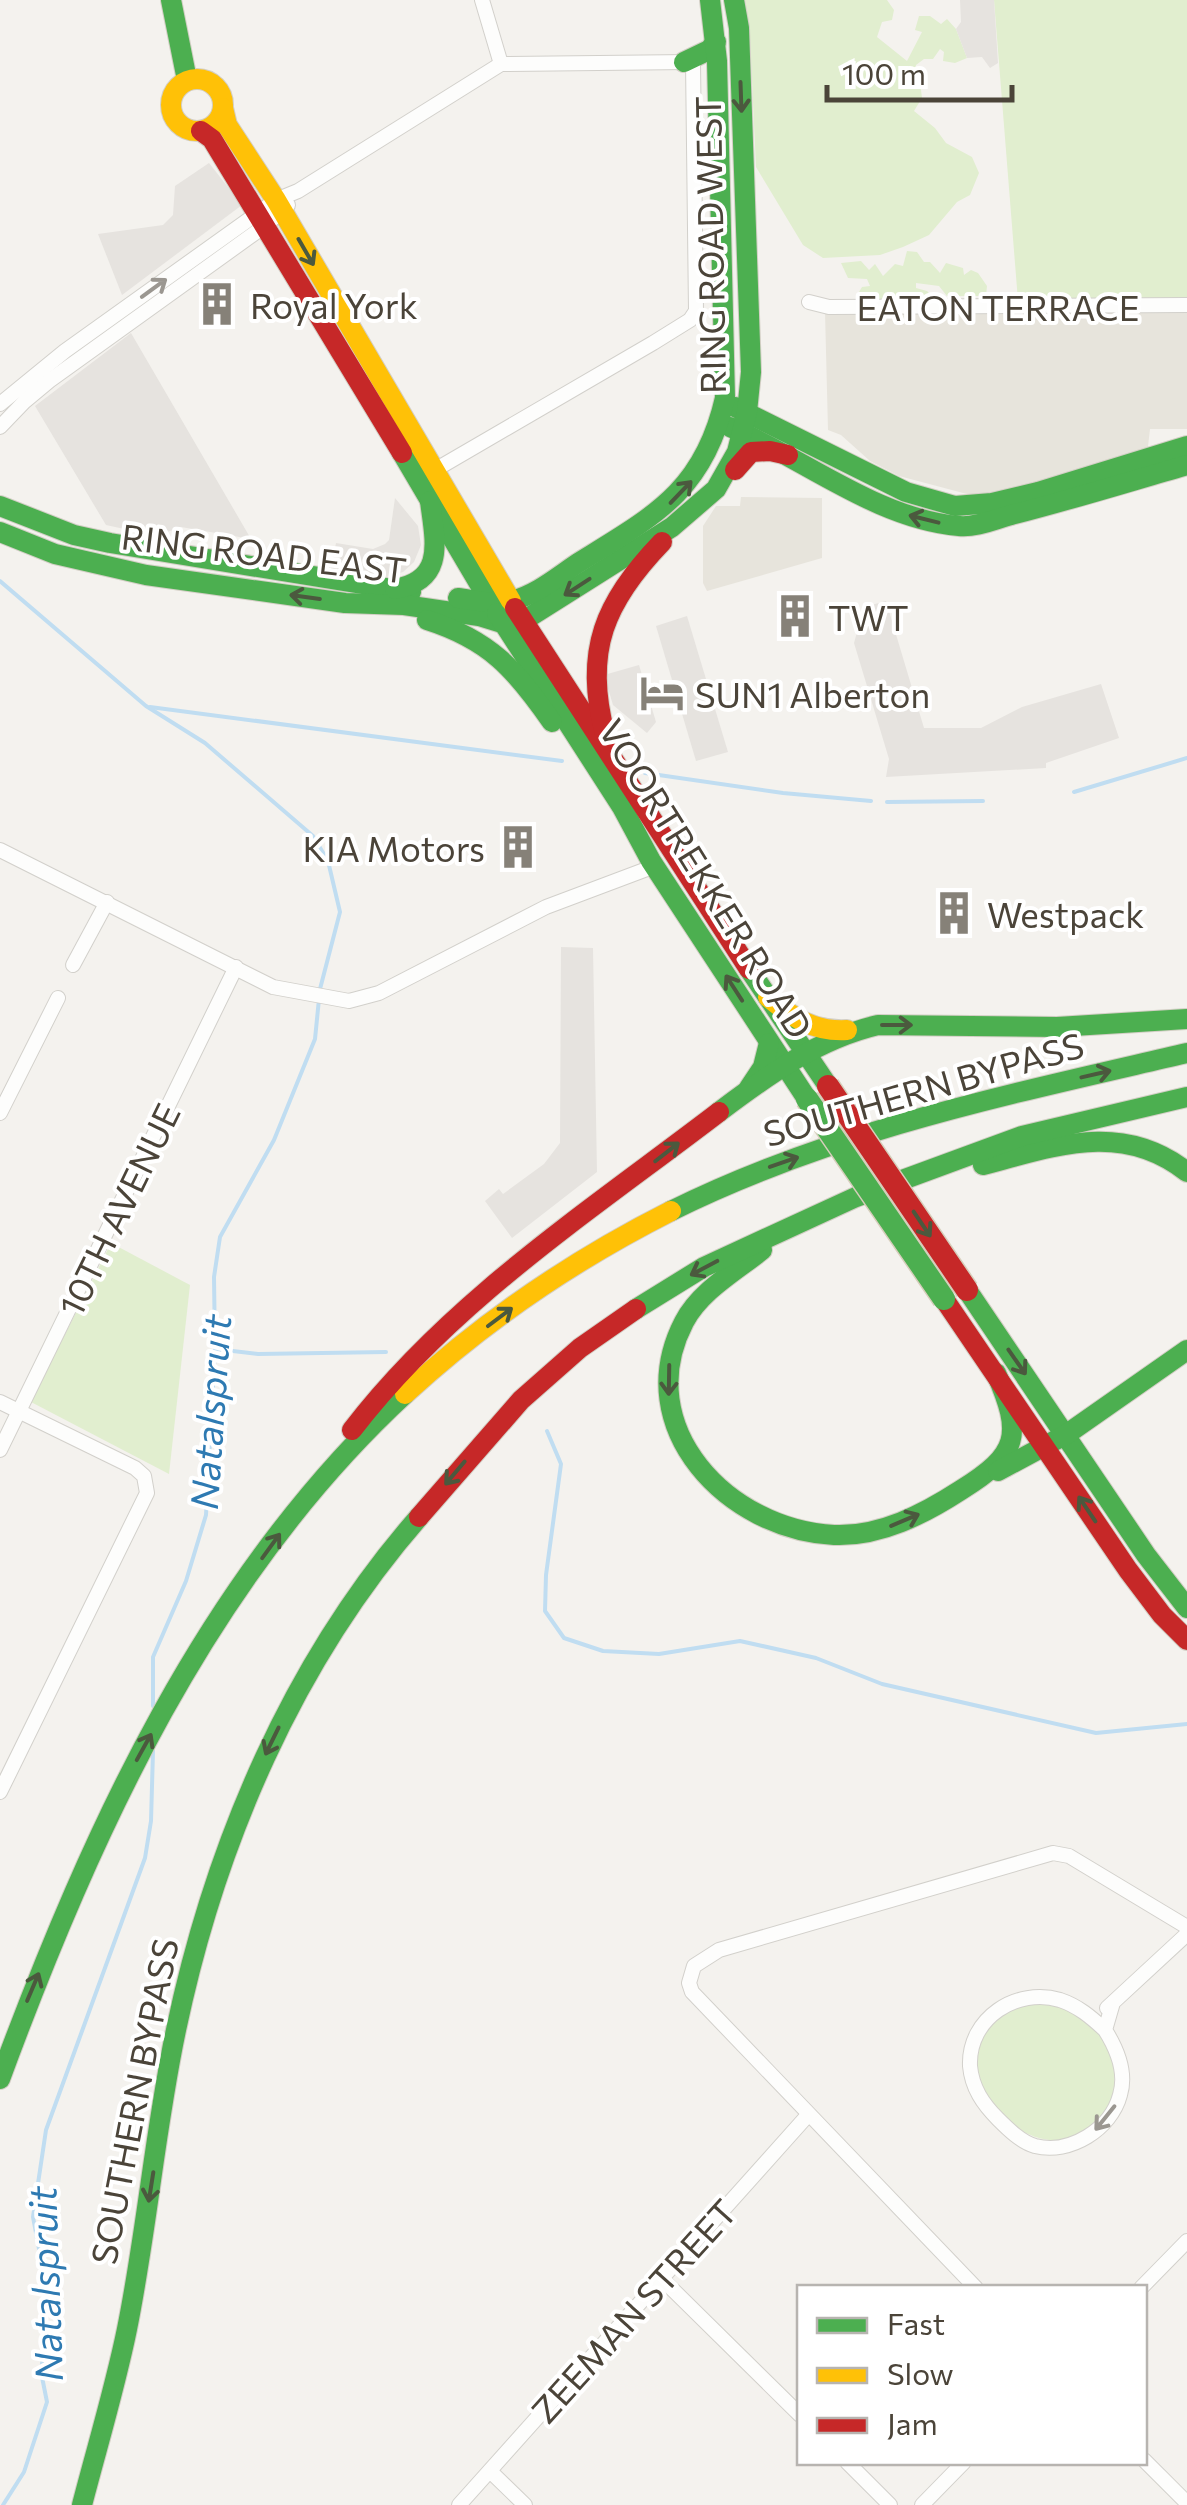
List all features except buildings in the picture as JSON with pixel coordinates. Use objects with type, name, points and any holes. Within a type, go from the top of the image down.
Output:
[{"type":"main road","points":[[170,0],[187,80]]},
{"type":"main road","name":"RING ROAD WEST","points":[[507,612],[689,515],[716,489],[737,452],[751,372],[724,54],[710,0]]},
{"type":"main road","name":"RING ROAD WEST","points":[[507,612],[674,501],[692,480],[714,438],[722,413],[724,54],[734,0]]},
{"type":"main road","points":[[688,62],[709,50],[724,54]]},
{"type":"main road","points":[[187,80],[208,81],[222,97],[224,108],[212,127],[201,131],[180,126],[170,106],[172,96],[187,80]]},
{"type":"main road","name":"VOORTREKKER ROAD","points":[[224,108],[228,125],[270,213],[427,484],[507,612],[609,753],[806,1055],[1146,1555],[1187,1608]]},
{"type":"main road","name":"VOORTREKKER ROAD","points":[[201,131],[212,139],[270,213]]},
{"type":"main road","points":[[722,413],[906,492],[955,506],[992,503],[1038,492],[1187,446]]},
{"type":"main road","points":[[745,422],[788,454],[894,512],[962,527],[1187,465]]},
{"type":"main road","points":[[716,489],[747,454],[788,454]]},
{"type":"main road","points":[[386,589],[406,588],[427,576],[436,548],[427,484]]},
{"type":"main road","name":"RING ROAD EAST","points":[[0,506],[74,535],[110,544],[507,612]]},
{"type":"main road","points":[[609,753],[596,683],[609,614],[628,578],[689,515]]},
{"type":"main road","name":"RING ROAD EAST","points":[[0,532],[98,566],[345,603],[404,605],[479,616],[507,612]]},
{"type":"main road","points":[[345,603],[450,626],[489,646],[518,673],[574,744]]},
{"type":"main road","name":"VOORTREKKER ROAD","points":[[507,612],[574,744],[785,1068],[1128,1570],[1162,1615],[1187,1640]]},
{"type":"main road","points":[[768,997],[806,1027],[820,1032],[878,1025],[1057,1027],[1187,1019]]},
{"type":"main road","points":[[301,1504],[370,1405],[445,1330],[521,1264],[743,1096],[851,1030]]},
{"type":"main road","points":[[743,1096],[760,1074],[769,1043]]},
{"type":"main road","name":"SOUTHERN BYPASS","points":[[0,2079],[27,2003],[100,1834],[144,1745],[216,1626],[301,1504],[394,1405],[466,1342],[544,1282],[609,1243],[760,1170],[922,1117],[1187,1052]]},
{"type":"main road","name":"SOUTHERN BYPASS","points":[[82,2505],[127,2330],[176,2030],[217,1873],[272,1738],[384,1558],[521,1400],[580,1348],[704,1267],[856,1197],[1022,1136],[1187,1097]]},
{"type":"main road","points":[[856,1197],[1046,1150],[1114,1140],[1156,1150],[1187,1172]]},
{"type":"main road","points":[[788,1227],[705,1297],[686,1318],[668,1366],[667,1392],[675,1426],[693,1458],[732,1501],[774,1525],[836,1535],[882,1529],[927,1510],[1046,1447],[1187,1350]]},
{"type":"main road","points":[[968,1486],[995,1466],[1012,1446],[1014,1413],[996,1373]]},
{"type":"street","points":[[482,0],[501,64]]},
{"type":"street","points":[[0,427],[24,401],[298,190],[501,64],[688,62],[696,311],[690,320],[427,484]]},
{"type":"street","points":[[0,404],[55,358],[270,213]]},
{"type":"street","name":"EATON TERRACE","points":[[809,302],[829,307],[1187,305]]},
{"type":"street","points":[[0,850],[288,991],[350,1001],[372,997],[492,933],[653,864]]},
{"type":"street","points":[[73,965],[106,902]]},
{"type":"street","name":"10TH AVENUE","points":[[0,1450],[236,967]]},
{"type":"street","points":[[0,1112],[58,998]]},
{"type":"street","points":[[0,1402],[126,1463],[144,1476],[147,1493],[0,1792]]},
{"type":"street","points":[[973,2285],[692,1992],[689,1983],[694,1966],[720,1950],[1053,1853],[1069,1856],[1187,1930],[1112,2006],[1089,2016]]},
{"type":"street","points":[[1037,1996],[1059,2000],[1105,2030],[1115,2046],[1122,2074],[1120,2095],[1100,2126],[1071,2145],[1034,2146],[1001,2122],[978,2094],[970,2061],[981,2026],[999,2007],[1037,1996]]},
{"type":"street","points":[[1105,2030],[1112,2006]]},
{"type":"street","name":"ZEEMAN STREET","points":[[459,2505],[808,2115]]},
{"type":"street","points":[[1144,2285],[1187,2242]]},
{"type":"street","points":[[661,2278],[797,2412]]},
{"type":"street","points":[[1147,2463],[1187,2503]]},
{"type":"street","points":[[851,2465],[890,2505]]},
{"type":"street","points":[[922,2505],[961,2465]]},
{"type":"street","points":[[490,2471],[525,2505]]},
{"type":"shaded area","points":[[960,0],[994,0],[998,63],[990,68],[982,57],[967,58],[956,29],[961,22]]},
{"type":"shaded area","points":[[209,163],[242,205],[122,295],[98,234],[163,225],[173,215],[175,186]]},
{"type":"shaded area","points":[[1187,311],[1187,429],[1150,429],[1147,455],[982,498],[899,476],[870,461],[841,435],[828,430],[825,312]]},
{"type":"shaded area","points":[[131,333],[251,539],[181,527],[156,536],[106,525],[35,406]]},
{"type":"shaded area","points":[[741,497],[822,498],[822,558],[707,591],[703,583],[703,526],[716,506],[740,506]]},
{"type":"shaded area","points":[[395,498],[418,526],[421,545],[414,562],[403,572],[387,577],[331,568],[336,543],[373,549],[389,540]]},
{"type":"shaded area","points":[[886,601],[924,728],[981,728],[1022,707],[1101,684],[1119,738],[1046,763],[1046,768],[886,777],[889,759],[854,643],[864,607]]},
{"type":"shaded area","points":[[687,616],[728,752],[696,761],[656,626]]},
{"type":"shaded area","points":[[639,665],[656,722],[647,733],[613,705],[604,675]]},
{"type":"shaded area","points":[[561,947],[593,948],[597,1172],[512,1238],[485,1201],[499,1189],[503,1194],[544,1164],[560,1143]]},
{"type":"green space","points":[[745,0],[887,0],[894,10],[892,20],[882,22],[877,37],[907,61],[922,32],[915,30],[919,16],[930,16],[941,24],[947,19],[956,29],[967,58],[955,63],[943,61],[944,52],[940,49],[933,59],[916,65],[914,78],[920,82],[922,98],[914,111],[946,143],[972,157],[979,173],[970,195],[957,202],[929,235],[880,255],[823,258],[803,245],[756,167]]},
{"type":"green space","points":[[994,0],[1187,0],[1187,299],[1018,301]]},
{"type":"green space","points":[[907,251],[917,252],[940,273],[946,263],[963,268],[964,275],[971,270],[978,273],[987,286],[986,296],[947,296],[939,286],[916,283],[916,288],[933,297],[929,302],[863,304],[859,292],[870,286],[867,279],[848,278],[841,263],[861,261],[869,270],[875,264],[883,276],[895,264],[903,266]]},
{"type":"green space","points":[[111,1243],[190,1285],[169,1474],[31,1402]]},
{"type":"green space","points":[[1027,2002],[1054,2003],[1073,2010],[1097,2030],[1111,2057],[1114,2087],[1108,2106],[1090,2126],[1066,2139],[1042,2139],[1018,2128],[997,2110],[982,2088],[975,2064],[978,2040],[993,2020]]},
{"type":"waterway","name":"Natalspruit","points":[[0,581],[146,706],[205,743],[313,836],[328,861],[340,912],[320,989]]},
{"type":"waterway","points":[[150,707],[562,761]]},
{"type":"waterway","points":[[1074,792],[1187,758]]},
{"type":"waterway","points":[[645,773],[871,801]]},
{"type":"waterway","points":[[887,802],[983,801]]},
{"type":"waterway","name":"Natalspruit","points":[[153,1706],[153,1657],[186,1581],[206,1515],[215,1349],[214,1277],[220,1237],[274,1140],[315,1039],[319,999]]},
{"type":"waterway","points":[[216,1349],[258,1354],[386,1352]]},
{"type":"waterway","points":[[547,1431],[561,1464],[545,1611],[564,1638],[603,1651],[659,1654],[740,1641],[816,1658],[882,1684],[1096,1733],[1187,1724]]},
{"type":"waterway","name":"Natalspruit","points":[[3,2505],[24,2472],[47,2402],[41,2372],[46,2332],[45,2281],[33,2217],[46,2130],[145,1858],[151,1821],[153,1751]]},
{"type":"traffic: fast","points":[[171,0],[187,80]]},
{"type":"traffic: fast","points":[[458,598],[511,601],[546,585],[672,498],[704,456],[716,430],[725,398],[717,61],[710,0]]},
{"type":"traffic: fast","points":[[0,532],[55,554],[146,575],[345,603],[404,605],[479,616],[505,624],[523,621],[672,527],[716,489],[737,452],[747,412],[751,372],[739,28],[734,0]]},
{"type":"traffic: fast","points":[[684,62],[709,50],[716,42]]},
{"type":"traffic: fast","points":[[735,407],[906,492],[955,506],[992,503],[1038,492],[1187,446]]},
{"type":"traffic: fast","points":[[730,427],[870,500],[929,521],[959,526],[985,523],[1187,465]]},
{"type":"traffic: fast","points":[[402,453],[490,602]]},
{"type":"traffic: fast","points":[[395,589],[423,577],[430,568],[435,544],[430,501]]},
{"type":"traffic: fast","points":[[0,506],[74,535],[110,543],[411,592]]},
{"type":"traffic: fast","points":[[497,613],[622,807],[651,861],[807,1099]]},
{"type":"traffic: fast","points":[[427,620],[468,637],[499,659],[552,722]]},
{"type":"traffic: fast","points":[[749,969],[828,1086]]},
{"type":"traffic: fast","points":[[719,1112],[814,1049],[878,1025],[1057,1027],[1187,1019]]},
{"type":"traffic: fast","points":[[749,1088],[763,1067],[769,1043]]},
{"type":"traffic: fast","points":[[671,1211],[733,1183],[859,1136],[989,1100],[1187,1053]]},
{"type":"traffic: fast","points":[[636,1309],[704,1267],[856,1197],[1022,1136],[1187,1097]]},
{"type":"traffic: fast","points":[[807,1099],[944,1299]]},
{"type":"traffic: fast","points":[[983,1165],[1062,1145],[1113,1142],[1163,1156],[1187,1172]]},
{"type":"traffic: fast","points":[[762,1250],[709,1291],[684,1322],[670,1361],[669,1399],[680,1435],[699,1466],[726,1493],[759,1515],[795,1529],[851,1535],[885,1528],[947,1499],[1005,1454],[1012,1428],[996,1373]]},
{"type":"traffic: fast","points":[[967,1290],[1146,1555],[1187,1608]]},
{"type":"traffic: fast","points":[[998,1471],[1067,1434],[1187,1350]]},
{"type":"traffic: fast","points":[[0,2079],[74,1893],[163,1712],[214,1626],[271,1543],[335,1466],[405,1394]]},
{"type":"traffic: fast","points":[[82,2505],[127,2329],[176,2030],[213,1892],[237,1824],[297,1694],[333,1632],[419,1517]]},
{"type":"traffic: slow","points":[[197,79],[216,86],[223,105],[216,124],[197,131],[178,124],[171,105],[178,86],[197,79]]},
{"type":"traffic: slow","points":[[223,108],[227,125],[276,200],[511,601]]},
{"type":"traffic: slow","points":[[768,997],[804,1022],[824,1029],[847,1030]]},
{"type":"traffic: slow","points":[[405,1394],[531,1294],[671,1211]]},
{"type":"traffic: jam","points":[[201,131],[212,139],[402,453]]},
{"type":"traffic: jam","points":[[735,470],[751,452],[788,455]]},
{"type":"traffic: jam","points":[[605,734],[597,677],[604,629],[626,585],[662,542]]},
{"type":"traffic: jam","points":[[515,608],[749,969]]},
{"type":"traffic: jam","points":[[828,1086],[967,1290]]},
{"type":"traffic: jam","points":[[352,1430],[391,1383],[478,1299],[719,1112]]},
{"type":"traffic: jam","points":[[944,1299],[1128,1570],[1162,1615],[1187,1640]]},
{"type":"traffic: jam","points":[[419,1517],[521,1400],[580,1348],[636,1309]]},
{"type":"place","name":"Royal York","points":[[217,304]]},
{"type":"place","name":"TWT","points":[[795,616]]},
{"type":"place","name":"SUN1 Alberton","points":[[662,693]]},
{"type":"place","name":"KIA Motors","points":[[518,847]]},
{"type":"place","name":"Westpack","points":[[954,913]]}]
